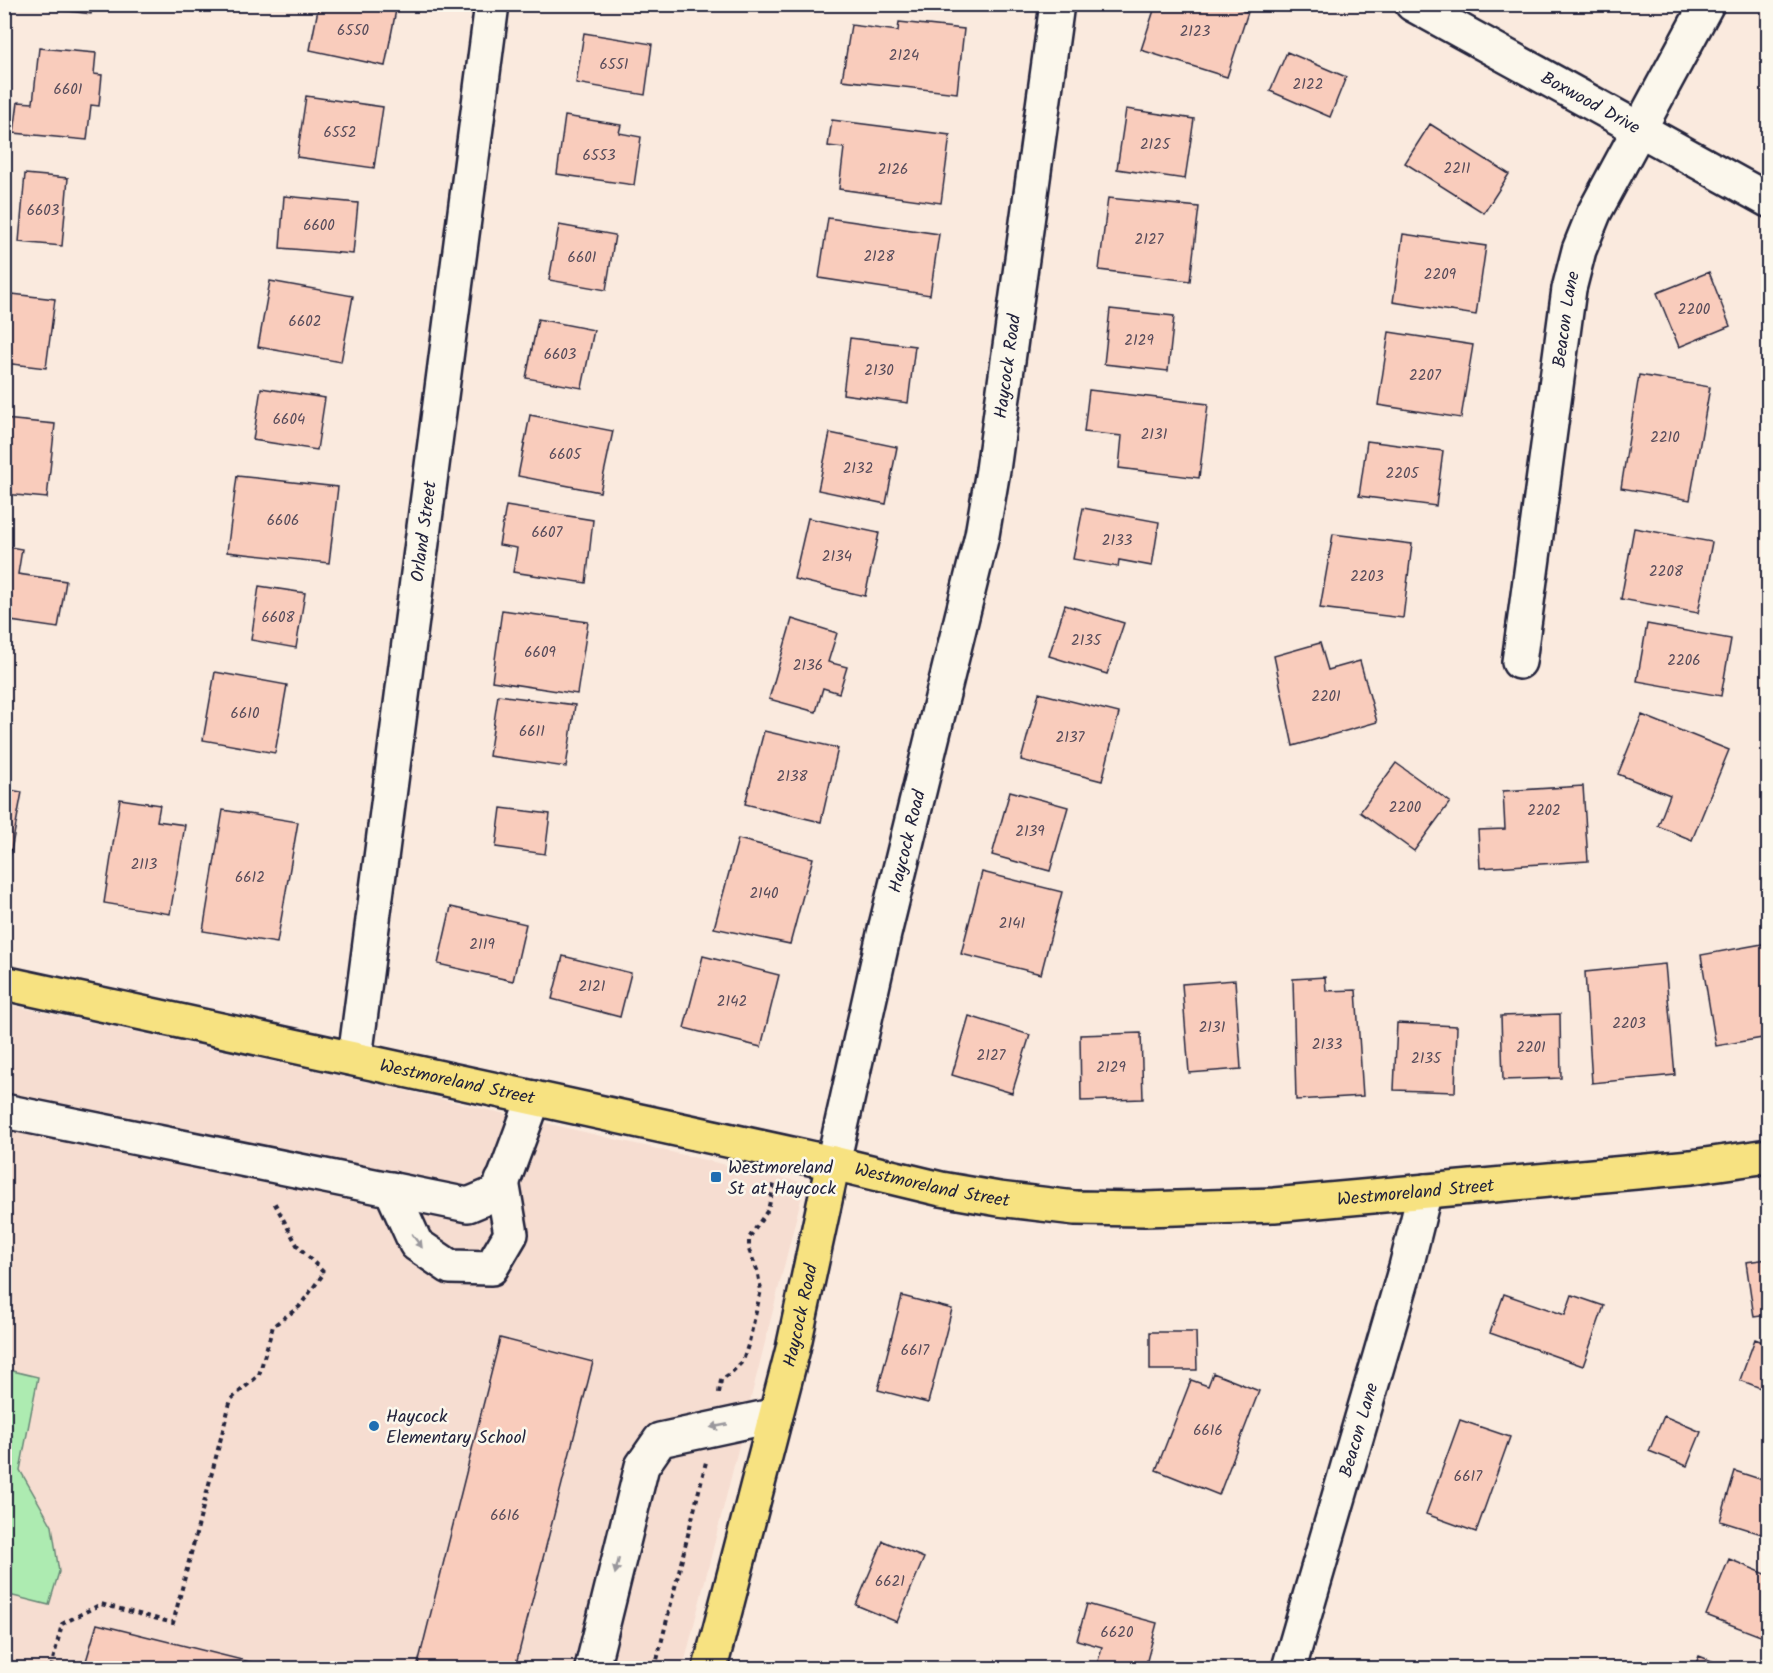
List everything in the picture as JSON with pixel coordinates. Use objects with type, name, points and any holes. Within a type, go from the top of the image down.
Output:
[{"type":"main road","name":"Westmoreland Street","points":[[4,983],[833,1163],[940,1189],[1075,1208],[1144,1209],[1274,1205],[1691,1167],[1768,1156]]},
{"type":"main road","name":"Haycock Road","points":[[711,1668],[793,1349],[833,1163]]},
{"type":"street","name":"Orland Street","points":[[355,1058],[492,4]]},
{"type":"street","name":"Haycock Road","points":[[833,1163],[884,934],[982,535],[993,470],[1057,4]]},
{"type":"street","name":"Boxwood Drive","points":[[1412,4],[1768,200]]},
{"type":"street","name":"Beacon Lane","points":[[1519,662],[1569,289],[1579,250],[1594,213],[1707,4]]},
{"type":"street","points":[[4,1111],[468,1205],[499,1192],[534,1098]]},
{"type":"street","points":[[391,1189],[416,1244],[450,1267],[491,1268],[511,1234],[502,1181]]},
{"type":"street","name":"Beacon Lane","points":[[1289,1668],[1406,1267],[1425,1191]]},
{"type":"street","points":[[592,1668],[642,1466],[660,1440],[776,1415]]},
{"type":"path","points":[[51,1668],[62,1624],[101,1604],[173,1623],[231,1399],[259,1375],[273,1326],[299,1307],[324,1273],[297,1245],[269,1193],[274,1165]]},
{"type":"shaded area","name":"Haycock Elementary School","points":[[5,1004],[372,1083],[805,1183],[683,1668],[5,1668]]},
{"type":"green space","points":[[4,1369],[38,1377],[20,1470],[52,1526],[59,1572],[49,1605],[5,1594]]},
{"type":"building","points":[[46,4],[92,4],[91,14],[46,8]]},
{"type":"building","points":[[319,4],[369,4],[396,10],[385,66],[310,50]]},
{"type":"building","points":[[1156,4],[1226,4],[1248,12],[1227,77],[1141,50]]},
{"type":"building","points":[[899,22],[964,29],[957,93],[842,80],[851,25],[898,31]]},
{"type":"building","points":[[584,33],[652,44],[645,95],[576,83]]},
{"type":"building","points":[[39,48],[96,53],[94,74],[102,75],[99,106],[91,105],[87,140],[14,133],[18,102],[33,103]]},
{"type":"building","points":[[1287,52],[1346,77],[1330,117],[1270,91]]},
{"type":"building","points":[[306,96],[383,107],[374,168],[297,157]]},
{"type":"building","points":[[1126,109],[1194,119],[1185,179],[1117,169]]},
{"type":"building","points":[[565,116],[621,125],[619,133],[641,137],[634,185],[557,174]]},
{"type":"building","points":[[832,120],[950,135],[941,203],[839,189],[844,148],[828,146]]},
{"type":"building","points":[[1430,124],[1509,174],[1484,213],[1405,163]]},
{"type":"building","points":[[25,174],[68,178],[62,246],[19,242]]},
{"type":"building","points":[[284,196],[358,203],[353,254],[280,248]]},
{"type":"building","points":[[1108,198],[1199,207],[1190,281],[1099,270]]},
{"type":"building","points":[[828,218],[939,234],[930,295],[819,278]]},
{"type":"building","points":[[559,225],[615,235],[606,290],[549,280]]},
{"type":"building","points":[[1403,234],[1486,246],[1476,315],[1393,302]]},
{"type":"building","points":[[1709,272],[1730,326],[1679,347],[1657,293]]},
{"type":"building","points":[[270,281],[353,296],[341,362],[258,347]]},
{"type":"building","points":[[12,294],[55,299],[46,368],[4,363]]},
{"type":"building","points":[[1110,309],[1174,316],[1168,371],[1104,364]]},
{"type":"building","points":[[538,319],[594,330],[582,388],[526,378]]},
{"type":"building","points":[[1389,332],[1473,345],[1461,418],[1378,405]]},
{"type":"building","points":[[850,338],[915,346],[908,403],[843,394]]},
{"type":"building","points":[[1639,375],[1710,387],[1690,500],[1621,488]]},
{"type":"building","points":[[261,388],[325,398],[317,450],[253,440]]},
{"type":"building","points":[[1089,390],[1208,404],[1199,478],[1119,468],[1122,436],[1084,432]]},
{"type":"building","points":[[530,415],[613,431],[600,492],[518,476]]},
{"type":"building","points":[[4,419],[55,424],[47,498],[4,494]]},
{"type":"building","points":[[830,433],[897,447],[886,504],[818,490]]},
{"type":"building","points":[[1367,441],[1443,451],[1436,506],[1359,496]]},
{"type":"building","points":[[237,476],[338,487],[329,563],[227,552]]},
{"type":"building","points":[[506,506],[593,520],[586,583],[513,572],[517,548],[499,545]]},
{"type":"building","points":[[1083,508],[1159,522],[1152,566],[1119,560],[1118,567],[1073,559]]},
{"type":"building","points":[[808,518],[879,533],[865,596],[794,579]]},
{"type":"building","points":[[1634,528],[1712,542],[1698,613],[1621,599]]},
{"type":"building","points":[[1333,534],[1412,544],[1403,618],[1320,608]]},
{"type":"building","points":[[4,546],[22,549],[18,574],[66,581],[58,628],[4,620]]},
{"type":"building","points":[[259,586],[305,593],[296,648],[251,640]]},
{"type":"building","points":[[1065,605],[1124,623],[1107,674],[1049,656]]},
{"type":"building","points":[[502,610],[588,622],[577,694],[492,681]]},
{"type":"building","points":[[792,619],[837,633],[828,662],[847,667],[839,693],[823,688],[816,712],[769,699]]},
{"type":"building","points":[[1647,624],[1731,639],[1721,696],[1637,681]]},
{"type":"building","points":[[1320,643],[1328,670],[1360,661],[1377,722],[1293,746],[1274,656]]},
{"type":"building","points":[[215,672],[287,685],[275,753],[203,740]]},
{"type":"building","points":[[1039,693],[1119,713],[1102,781],[1021,760]]},
{"type":"building","points":[[498,695],[575,705],[566,767],[489,756]]},
{"type":"building","points":[[1642,715],[1729,750],[1692,840],[1658,826],[1670,795],[1618,774]]},
{"type":"building","points":[[764,731],[838,748],[821,822],[745,804]]},
{"type":"building","points":[[1396,763],[1450,802],[1414,851],[1360,812]]},
{"type":"building","points":[[1583,786],[1588,861],[1480,868],[1478,830],[1505,829],[1503,791]]},
{"type":"building","points":[[4,789],[22,792],[5,883],[4,883]]},
{"type":"building","points":[[1010,791],[1068,807],[1050,871],[992,855]]},
{"type":"building","points":[[120,799],[160,805],[157,821],[185,825],[170,914],[104,903]]},
{"type":"building","points":[[501,808],[550,814],[545,854],[496,847]]},
{"type":"building","points":[[223,810],[298,822],[277,943],[203,931]]},
{"type":"building","points":[[738,839],[813,858],[790,944],[714,928]]},
{"type":"building","points":[[982,872],[1062,892],[1041,974],[961,954]]},
{"type":"building","points":[[451,907],[526,924],[513,981],[438,964]]},
{"type":"building","points":[[1768,943],[1768,1037],[1716,1046],[1701,955]]},
{"type":"building","points":[[563,956],[631,973],[620,1017],[552,999]]},
{"type":"building","points":[[703,956],[779,975],[761,1047],[684,1028]]},
{"type":"building","points":[[1665,964],[1675,1075],[1592,1083],[1585,972]]},
{"type":"building","points":[[1325,977],[1326,991],[1356,990],[1363,1096],[1296,1100],[1293,979]]},
{"type":"building","points":[[1235,980],[1241,1069],[1189,1073],[1182,984]]},
{"type":"building","points":[[1560,1014],[1561,1078],[1503,1080],[1501,1016]]},
{"type":"building","points":[[969,1016],[1030,1035],[1012,1093],[952,1075]]},
{"type":"building","points":[[1397,1023],[1457,1026],[1455,1092],[1394,1090]]},
{"type":"building","points":[[1141,1033],[1143,1099],[1081,1101],[1080,1035]]},
{"type":"building","points":[[1768,1259],[1768,1315],[1754,1317],[1746,1262]]},
{"type":"building","points":[[1504,1294],[1565,1315],[1572,1295],[1604,1306],[1583,1366],[1490,1333]]},
{"type":"building","points":[[902,1296],[952,1309],[928,1403],[878,1390]]},
{"type":"building","points":[[1150,1332],[1196,1332],[1197,1370],[1150,1370]]},
{"type":"building","points":[[500,1338],[593,1362],[515,1668],[417,1668]]},
{"type":"building","points":[[1755,1339],[1768,1344],[1768,1391],[1740,1380]]},
{"type":"building","points":[[1213,1373],[1259,1391],[1219,1495],[1156,1470],[1191,1380],[1208,1386]]},
{"type":"building","points":[[1664,1416],[1701,1432],[1687,1466],[1649,1451]]},
{"type":"building","points":[[1460,1420],[1510,1437],[1476,1532],[1426,1514]]},
{"type":"building","points":[[1735,1471],[1766,1481],[1768,1474],[1768,1536],[1720,1521]]},
{"type":"building","points":[[883,1541],[924,1558],[897,1622],[856,1605]]},
{"type":"building","points":[[1729,1559],[1768,1575],[1768,1639],[1706,1615]]},
{"type":"building","points":[[1087,1604],[1157,1623],[1145,1668],[1096,1668],[1102,1647],[1077,1640]]},
{"type":"building","points":[[97,1624],[274,1668],[84,1668]]},
{"type":"building","points":[[1699,1656],[1730,1668],[1694,1668]]},
{"type":"place","name":"Westmoreland St at Haycock","points":[[716,1177]]},
{"type":"place","name":"Haycock Elementary School","points":[[374,1426]]}]
